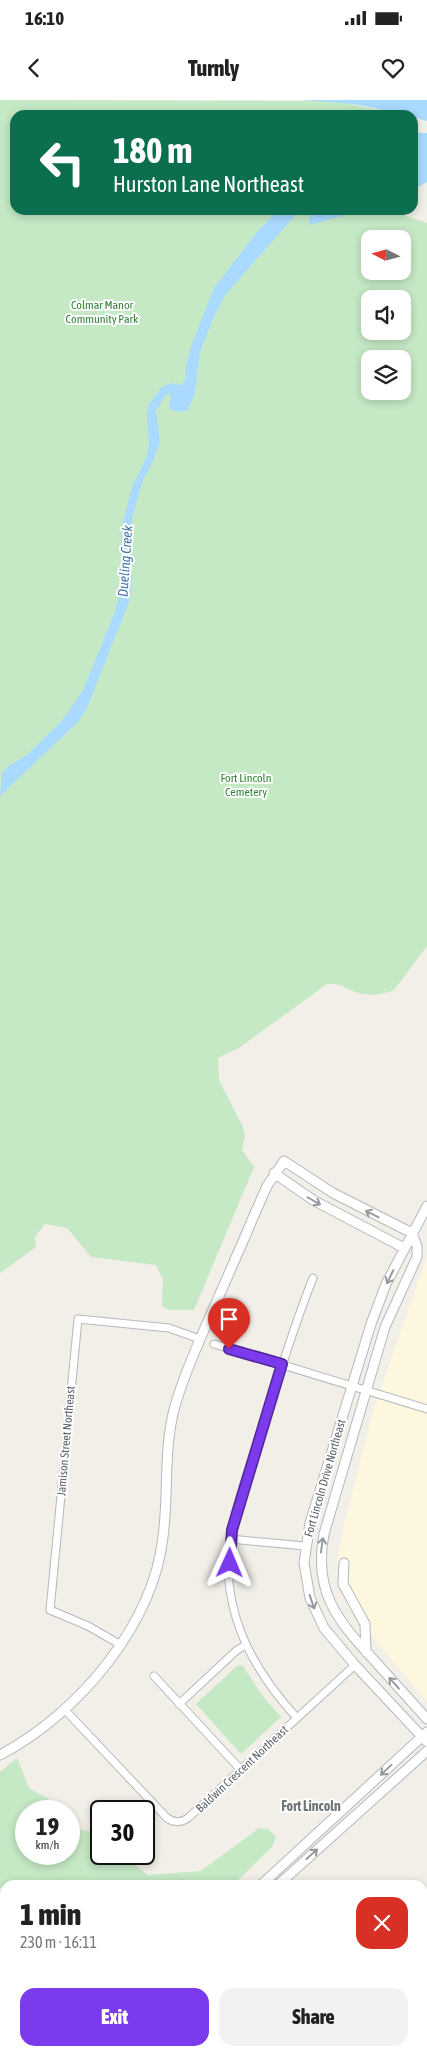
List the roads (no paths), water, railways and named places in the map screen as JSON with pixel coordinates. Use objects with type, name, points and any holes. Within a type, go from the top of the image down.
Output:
[{"type":"street","points":[[0,1755],[33,1736],[66,1710],[121,1645],[142,1610],[158,1566],[165,1525],[166,1460],[171,1422],[184,1377],[274,1173],[284,1161],[333,1194],[412,1234]]},
{"type":"street","points":[[274,1173],[313,1200],[404,1248]]},
{"type":"street","name":"Fort Lincoln Drive Northeast","points":[[266,1880],[425,1737],[355,1665],[329,1635],[316,1614],[306,1580],[305,1546],[312,1515],[376,1310],[404,1248],[427,1206]]},
{"type":"street","name":"Fort Lincoln Drive Northeast","points":[[412,1234],[417,1246],[416,1257],[391,1311],[326,1525],[321,1560],[324,1586],[332,1609],[366,1652],[427,1719]]},
{"type":"street","points":[[297,1718],[265,1681],[246,1645],[236,1616],[230,1588],[230,1539],[241,1496],[282,1364],[313,1278]]},
{"type":"street","name":"Jamison Street Northeast","points":[[121,1645],[88,1626],[50,1610],[78,1319],[169,1328],[200,1339]]},
{"type":"street","points":[[214,1344],[427,1408]]},
{"type":"street","points":[[230,1539],[305,1546]]},
{"type":"street","points":[[344,1563],[343,1584],[365,1624],[366,1652]]},
{"type":"street","points":[[179,1704],[237,1650],[246,1645]]},
{"type":"street","name":"Baldwin Crescent Northeast","points":[[66,1710],[170,1820],[181,1821],[188,1818],[355,1665]]},
{"type":"street","points":[[154,1676],[241,1770]]},
{"type":"street","points":[[283,1880],[427,1751]]},
{"type":"street","points":[[342,1811],[350,1819]]},
{"type":"water","points":[[302,100],[427,100],[427,121],[418,118],[418,110],[382,110],[341,103]]},
{"type":"water","points":[[418,133],[427,133],[427,182],[418,187]]},
{"type":"water","name":"Dueling Creek","points":[[273,215],[296,215],[226,294],[215,314],[200,352],[195,393],[188,410],[180,412],[170,409],[171,394],[169,393],[164,397],[156,411],[160,442],[152,464],[143,480],[132,518],[130,561],[132,581],[129,602],[87,708],[78,722],[0,796],[2,773],[10,765],[27,755],[61,722],[83,690],[115,612],[122,585],[121,541],[123,522],[132,487],[147,456],[149,444],[147,414],[149,404],[162,387],[171,383],[182,385],[186,378],[185,371],[191,346],[214,288],[257,232]]},
{"type":"water","points":[[310,215],[345,215],[310,225]]},
{"type":"district","name":"Fort Lincoln","points":[[311,1806]]},
{"type":"park label","name":"Colmar Manor Community Park","points":[[102,312]]},
{"type":"park label","name":"Fort Lincoln Cemetery","points":[[246,785]]}]
